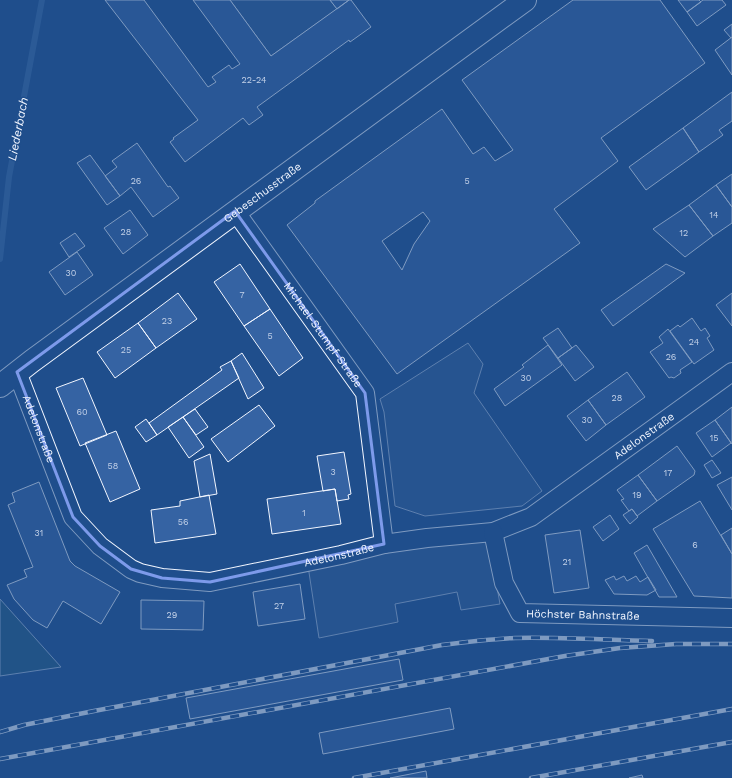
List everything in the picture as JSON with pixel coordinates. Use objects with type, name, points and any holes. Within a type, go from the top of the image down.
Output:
[{"type":"street","name":"Gebeschusstraße","points":[[0,386],[235,211],[525,0]]},
{"type":"street","name":"Michael-Stumpf-Straße","points":[[235,211],[365,393],[384,544]]},
{"type":"street","name":"Adelonstraße","points":[[17,372],[74,517],[100,546],[131,569],[140,573],[162,578],[210,582],[341,555],[384,544],[427,538],[493,532],[531,517],[732,372]]},
{"type":"street","name":"Höchster Bahnstraße","points":[[493,532],[504,583],[520,613],[732,618]]},
{"type":"highlighted area","points":[[235,211],[365,393],[384,544],[210,582],[162,578],[131,569],[100,546],[73,517],[17,372]]},
{"type":"shaded area","points":[[230,0],[330,0],[337,9],[271,56]]},
{"type":"shaded area","points":[[468,343],[483,364],[474,393],[542,491],[522,506],[425,516],[395,506],[384,412],[380,399]]},
{"type":"shaded area","points":[[488,537],[500,604],[461,610],[457,592],[395,604],[398,622],[319,638],[308,566],[386,552]]},
{"type":"shaded area","points":[[0,599],[61,667],[0,676]]},
{"type":"building","points":[[105,0],[144,0],[208,87],[216,82],[212,77],[229,65],[232,69],[240,64],[193,0],[230,0],[271,56],[349,0],[351,0],[371,27],[350,42],[349,40],[257,107],[263,115],[249,125],[243,118],[185,162],[170,142],[174,139],[173,138],[198,120]]},
{"type":"building","points":[[330,0],[349,0],[337,9]]},
{"type":"building","points":[[573,0],[660,0],[705,63],[601,138],[618,161],[554,209],[580,243],[397,374],[287,225],[315,203],[315,201],[442,109],[473,154],[484,147],[495,161],[513,150],[462,80]],"holes":[[[423,212],[430,221],[414,244],[402,270],[382,241]]]},
{"type":"building","points":[[678,0],[699,0],[701,2],[687,12]]},
{"type":"building","points":[[703,0],[722,0],[726,5],[697,26],[687,12]]},
{"type":"building","points":[[732,24],[732,37],[731,38],[724,30]]},
{"type":"building","points":[[732,37],[732,75],[715,50]]},
{"type":"building","points":[[732,92],[732,121],[719,130],[723,135],[699,152],[683,128]]},
{"type":"building","points":[[683,128],[699,152],[646,190],[629,167]]},
{"type":"building","points":[[137,143],[168,187],[170,186],[179,198],[153,217],[131,187],[120,196],[105,176],[117,167],[112,161]]},
{"type":"building","points":[[90,155],[120,196],[107,205],[77,163]]},
{"type":"building","points":[[732,174],[732,207],[716,185]]},
{"type":"building","points":[[716,185],[732,207],[732,223],[713,236],[689,205]]},
{"type":"building","points":[[689,205],[713,236],[685,257],[653,229]]},
{"type":"building","points":[[130,210],[148,235],[123,254],[104,228]]},
{"type":"building","points":[[75,233],[85,246],[69,257],[60,243]]},
{"type":"building","points":[[77,252],[93,275],[65,295],[49,272]]},
{"type":"building","points":[[240,264],[270,309],[244,326],[214,282]]},
{"type":"building","points":[[666,264],[685,273],[613,326],[601,310]]},
{"type":"building","points":[[178,293],[197,319],[156,348],[138,323]]},
{"type":"building","points":[[732,293],[732,326],[716,305]]},
{"type":"building","points":[[270,309],[303,358],[279,376],[244,326]]},
{"type":"building","points":[[692,318],[701,331],[705,328],[710,336],[707,338],[714,350],[694,364],[670,331],[678,325],[680,327]]},
{"type":"building","points":[[138,323],[156,348],[115,378],[97,352]]},
{"type":"building","points":[[558,328],[572,348],[558,358],[543,338]]},
{"type":"building","points":[[668,329],[692,362],[680,370],[681,373],[674,378],[669,378],[650,352],[663,343],[659,337]]},
{"type":"building","points":[[548,345],[562,365],[505,406],[494,389],[524,367],[522,365]]},
{"type":"building","points":[[576,345],[594,367],[575,381],[558,358]]},
{"type":"building","points":[[242,353],[264,388],[248,399],[231,361]]},
{"type":"building","points":[[231,361],[239,378],[157,435],[149,423],[222,370],[220,367]]},
{"type":"building","points":[[627,372],[645,397],[606,425],[588,400]]},
{"type":"building","points":[[83,378],[107,435],[80,446],[56,388]]},
{"type":"building","points":[[588,400],[606,425],[586,441],[567,416]]},
{"type":"building","points":[[259,405],[275,426],[228,462],[211,439]]},
{"type":"building","points":[[732,407],[732,444],[715,420]]},
{"type":"building","points":[[195,409],[208,427],[196,435],[183,417]]},
{"type":"building","points":[[183,417],[204,447],[189,458],[168,427]]},
{"type":"building","points":[[146,419],[157,435],[146,442],[135,427]]},
{"type":"building","points":[[715,420],[731,443],[712,457],[696,433]]},
{"type":"building","points":[[116,431],[140,489],[110,502],[85,443]]},
{"type":"building","points":[[677,446],[695,471],[694,475],[657,501],[638,475]]},
{"type":"building","points":[[344,452],[351,494],[348,495],[349,499],[337,501],[335,489],[323,491],[317,456]]},
{"type":"building","points":[[210,454],[217,494],[200,497],[194,461]]},
{"type":"building","points":[[712,460],[721,473],[712,478],[704,465]]},
{"type":"building","points":[[638,475],[657,501],[637,516],[632,509],[629,511],[621,500],[624,499],[617,490]]},
{"type":"building","points":[[732,477],[732,510],[717,485]]},
{"type":"building","points":[[39,482],[70,561],[75,566],[120,592],[101,624],[63,601],[47,628],[33,620],[14,599],[7,585],[27,577],[24,570],[33,567],[8,505],[15,502],[12,493]]},
{"type":"building","points":[[335,489],[341,524],[272,534],[267,499]]},
{"type":"building","points":[[209,495],[216,534],[155,543],[151,510],[180,506],[180,501]]},
{"type":"building","points":[[700,501],[732,554],[732,598],[694,596],[653,529]]},
{"type":"building","points":[[632,509],[638,517],[630,524],[623,515]]},
{"type":"building","points":[[610,515],[619,529],[603,541],[593,527]]},
{"type":"building","points":[[732,528],[732,554],[721,535]]},
{"type":"building","points":[[580,530],[589,588],[554,593],[545,535]]},
{"type":"building","points":[[647,545],[677,597],[659,597],[634,553]]},
{"type":"building","points":[[614,576],[616,580],[624,576],[627,581],[636,576],[640,582],[648,577],[656,590],[647,595],[614,594],[605,580]]},
{"type":"building","points":[[300,584],[305,619],[258,626],[253,592]]},
{"type":"building","points":[[141,600],[204,601],[203,630],[141,629]]},
{"type":"building","points":[[399,659],[403,680],[190,719],[186,698]]},
{"type":"building","points":[[450,708],[454,729],[323,754],[319,733]]},
{"type":"building","points":[[426,771],[427,778],[390,778]]},
{"type":"building","points":[[642,775],[643,778],[629,778]]},
{"type":"waterway","name":"Liederbach","points":[[0,259],[9,177],[42,0]]},
{"type":"railway","points":[[0,732],[24,725],[94,711],[442,645],[515,638],[652,641]]},
{"type":"railway","points":[[0,759],[565,656],[620,648],[676,644],[732,644]]},
{"type":"railway","points":[[354,778],[732,709]]},
{"type":"railway","points":[[531,778],[732,742]]}]
